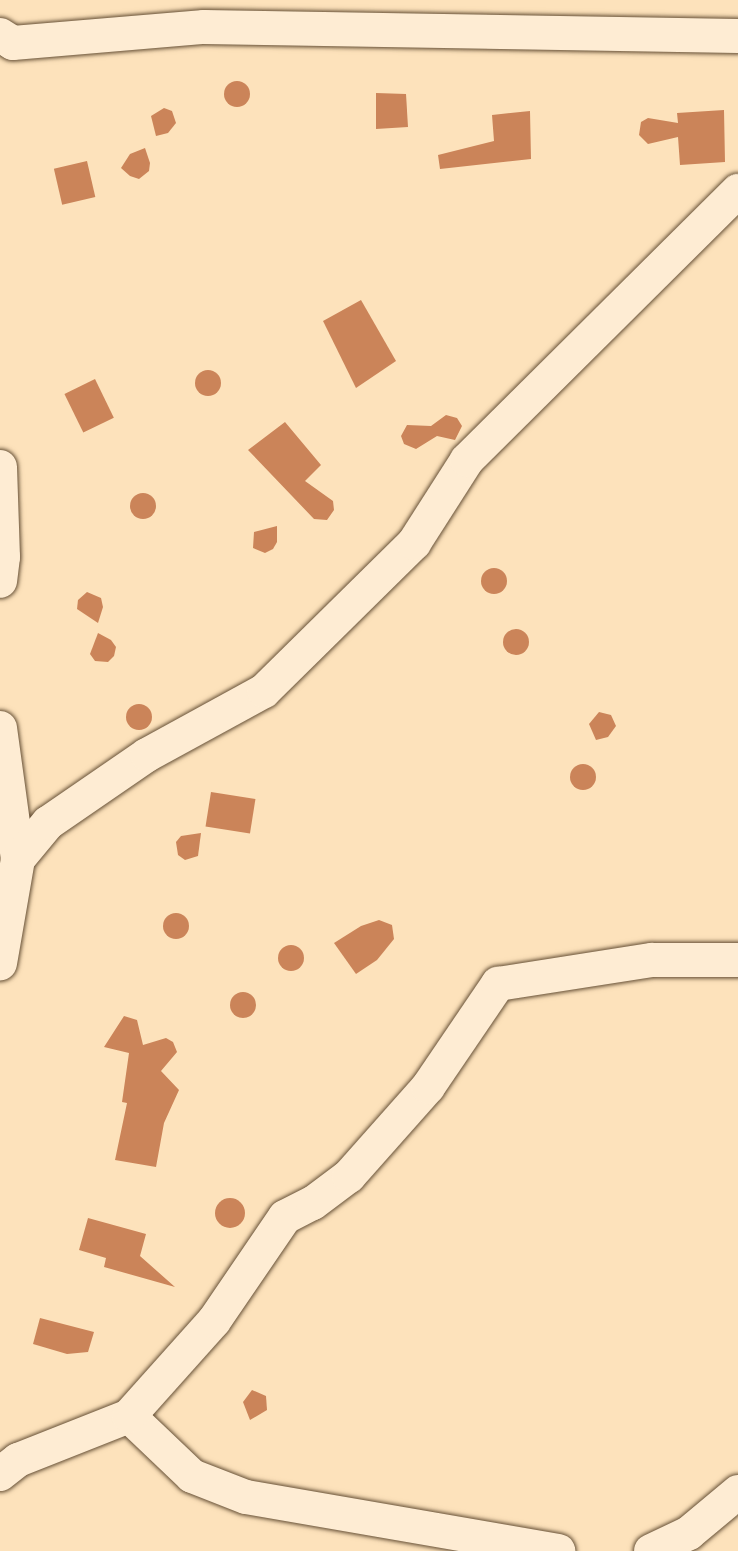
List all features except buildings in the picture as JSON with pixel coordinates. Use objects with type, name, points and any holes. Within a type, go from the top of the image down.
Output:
[{"type":"street","points":[[0,35],[13,43],[204,27],[738,36]]},
{"type":"street","points":[[18,859],[48,823],[147,755],[264,691],[414,543],[467,460],[738,191]]},
{"type":"street","points":[[0,467],[3,557],[0,581]]},
{"type":"street","points":[[0,728],[5,799],[18,859],[0,963]]},
{"type":"street","points":[[0,1474],[18,1460],[129,1416],[214,1321],[285,1217],[313,1203],[349,1176],[428,1087],[498,984],[652,960],[738,960]]},
{"type":"street","points":[[129,1416],[192,1476],[246,1497],[558,1551]]},
{"type":"street","points":[[651,1551],[689,1533],[738,1492]]}]
